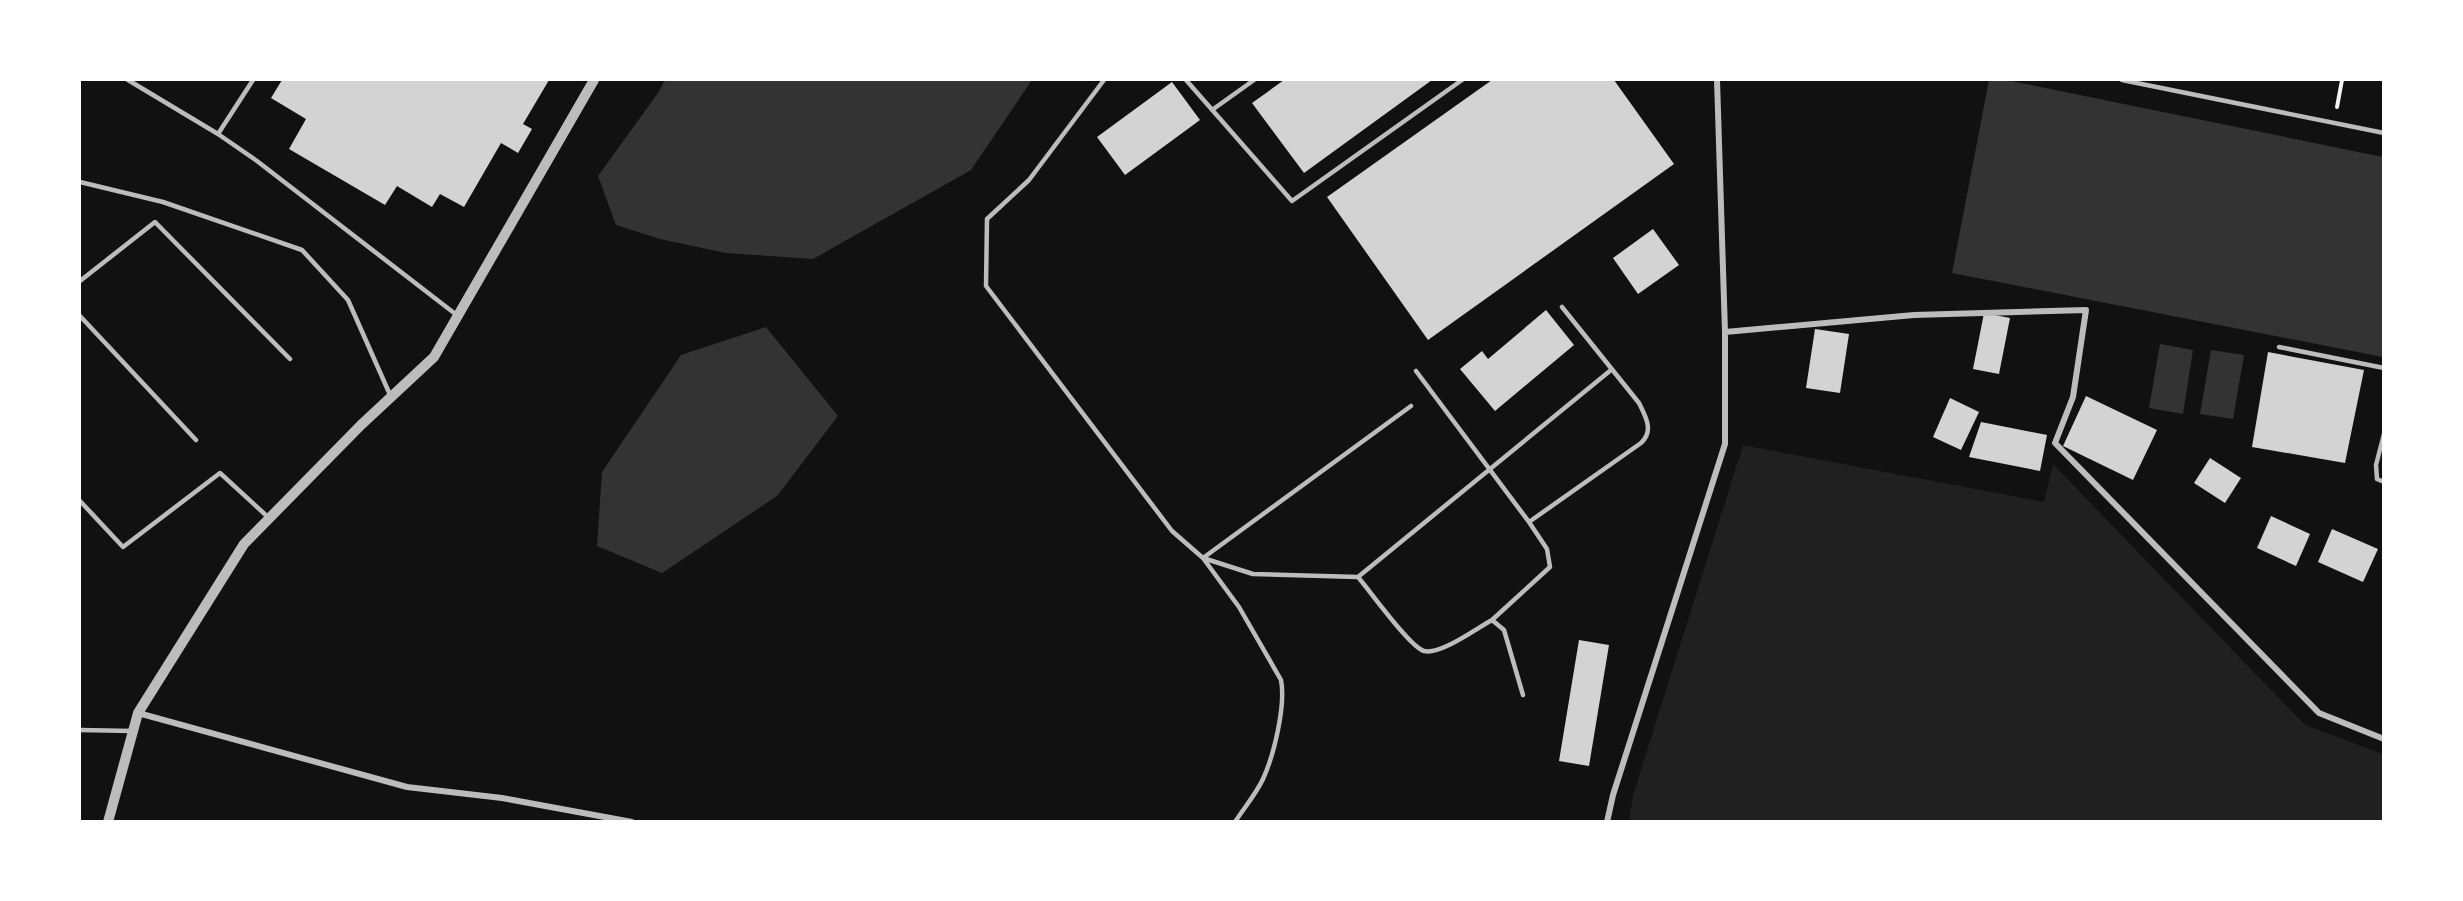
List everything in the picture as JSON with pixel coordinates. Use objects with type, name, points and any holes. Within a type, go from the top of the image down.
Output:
[{"type":"street","points":[[108,822],[138,713],[244,544],[434,357],[594,80]]},
{"type":"street","points":[[1607,822],[1613,795],[1725,444],[1725,332],[1717,80]]},
{"type":"street","points":[[1725,332],[1914,315],[2086,310],[2073,397],[2055,443],[2319,713],[2384,739]]},
{"type":"street","points":[[138,713],[406,787],[502,798],[632,822]]},
{"type":"lane","points":[[128,80],[218,134],[274,174],[458,316]]},
{"type":"lane","points":[[218,134],[253,80]]},
{"type":"lane","points":[[1104,80],[1029,180],[987,219],[986,286],[1172,531],[1203,558],[1239,607],[1281,680],[1284,693],[1280,722],[1263,779],[1235,822]]},
{"type":"lane","points":[[1186,80],[1292,201],[1462,80]]},
{"type":"lane","points":[[1212,110],[1254,80]]},
{"type":"lane","points":[[2122,80],[2384,133]]},
{"type":"lane","points":[[2165,80],[2165,88]]},
{"type":"lane","points":[[80,182],[163,202],[303,250],[348,300],[391,397]]},
{"type":"lane","points":[[80,281],[154,222],[290,359]]},
{"type":"lane","points":[[1529,522],[1647,438],[1649,431],[1639,403],[1562,307]]},
{"type":"lane","points":[[80,316],[196,440]]},
{"type":"lane","points":[[2279,347],[2384,368]]},
{"type":"lane","points":[[1203,558],[1253,574],[1358,577],[1611,370]]},
{"type":"lane","points":[[1358,577],[1412,642],[1425,651],[1440,649],[1492,620],[1550,567],[1547,549],[1529,522],[1416,371]]},
{"type":"lane","points":[[1203,558],[1411,406]]},
{"type":"lane","points":[[2384,434],[2376,465],[2377,479],[2384,482]]},
{"type":"lane","points":[[80,501],[123,547],[220,472],[269,518]]},
{"type":"lane","points":[[1492,620],[1504,630],[1523,695]]},
{"type":"lane","points":[[80,730],[132,731]]},
{"type":"path","points":[[2337,107],[2342,80]]},
{"type":"shaded area","points":[[665,80],[1032,80],[971,170],[813,259],[726,253],[660,239],[616,225],[598,176]]},
{"type":"shaded area","points":[[1989,80],[2006,80],[2383,157],[2383,357],[1952,273]]},
{"type":"shaded area","points":[[766,327],[838,416],[777,496],[662,573],[597,546],[602,472],[681,355]]},
{"type":"shaded area","points":[[2160,344],[2193,350],[2183,414],[2149,408]]},
{"type":"shaded area","points":[[2211,350],[2244,355],[2233,419],[2200,414]]},
{"type":"shaded area","points":[[1743,445],[2044,502],[2053,464],[2305,725],[2383,754],[2383,821],[1629,821],[1633,795]]},
{"type":"building","points":[[282,80],[549,80],[523,124],[532,129],[518,153],[501,143],[464,207],[440,194],[432,207],[397,186],[385,205],[289,149],[306,119],[271,98]]},
{"type":"building","points":[[1284,80],[1432,80],[1304,173],[1252,103]]},
{"type":"building","points":[[1492,80],[1614,80],[1674,164],[1428,340],[1327,197]]},
{"type":"building","points":[[1172,82],[1200,120],[1125,175],[1097,137]]},
{"type":"building","points":[[1653,229],[1679,265],[1638,294],[1613,258]]},
{"type":"building","points":[[1546,310],[1574,345],[1495,411],[1460,369],[1482,351],[1488,359]]},
{"type":"building","points":[[1984,313],[2010,318],[1999,374],[1973,369]]},
{"type":"building","points":[[1815,329],[1849,334],[1840,393],[1806,388]]},
{"type":"building","points":[[2268,352],[2364,370],[2345,463],[2252,447]]},
{"type":"building","points":[[2086,396],[2157,430],[2133,480],[2063,446]]},
{"type":"building","points":[[1950,398],[1979,412],[1961,450],[1933,437]]},
{"type":"building","points":[[1981,422],[2047,435],[2040,471],[1969,457]]},
{"type":"building","points":[[2210,458],[2241,478],[2225,503],[2194,483]]},
{"type":"building","points":[[2271,516],[2310,534],[2296,566],[2257,548]]},
{"type":"building","points":[[2332,529],[2378,549],[2363,582],[2318,562]]},
{"type":"building","points":[[1579,640],[1609,645],[1589,766],[1559,761]]}]
